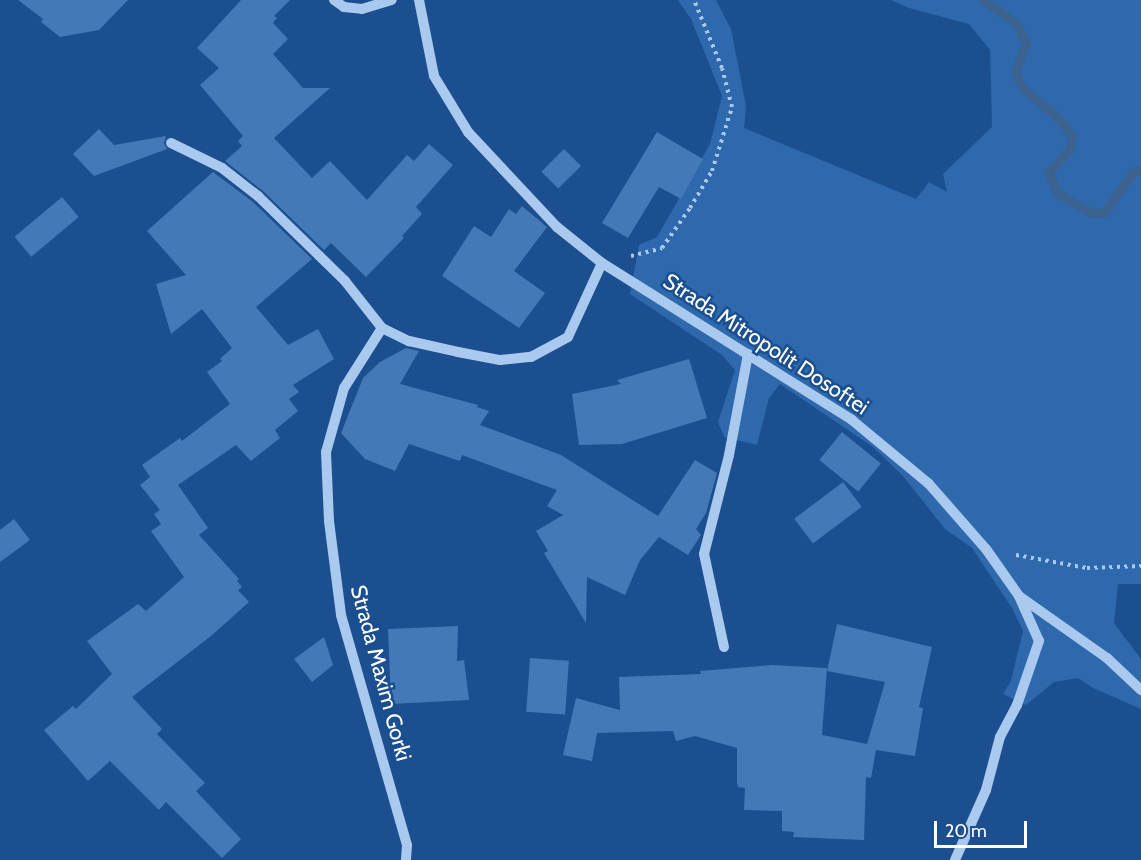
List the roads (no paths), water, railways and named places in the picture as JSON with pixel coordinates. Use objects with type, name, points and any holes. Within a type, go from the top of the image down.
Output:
[{"type":"street","points":[[334,0],[344,7],[362,9],[392,0]]},
{"type":"street","name":"Strada Mitropolit Dosoftei","points":[[419,0],[434,76],[468,132],[556,227],[602,263],[852,420],[929,484],[986,549],[1019,596],[1107,658],[1141,690]]},
{"type":"street","points":[[171,143],[222,168],[258,196],[345,280],[382,328],[409,340],[500,360],[531,357],[568,337],[602,263]]},
{"type":"street","name":"Strada Maxim Gorki","points":[[382,328],[344,388],[326,452],[329,521],[341,615],[407,845],[406,860]]},
{"type":"street","points":[[724,647],[704,554],[729,455],[748,354]]},
{"type":"street","points":[[955,860],[987,790],[1000,737],[1017,705],[1039,641],[1019,596]]},
{"type":"waterway","points":[[983,0],[1015,22],[1026,43],[1015,71],[1023,88],[1057,117],[1072,135],[1070,149],[1048,173],[1058,193],[1091,213],[1104,213],[1133,172],[1141,170]]}]
